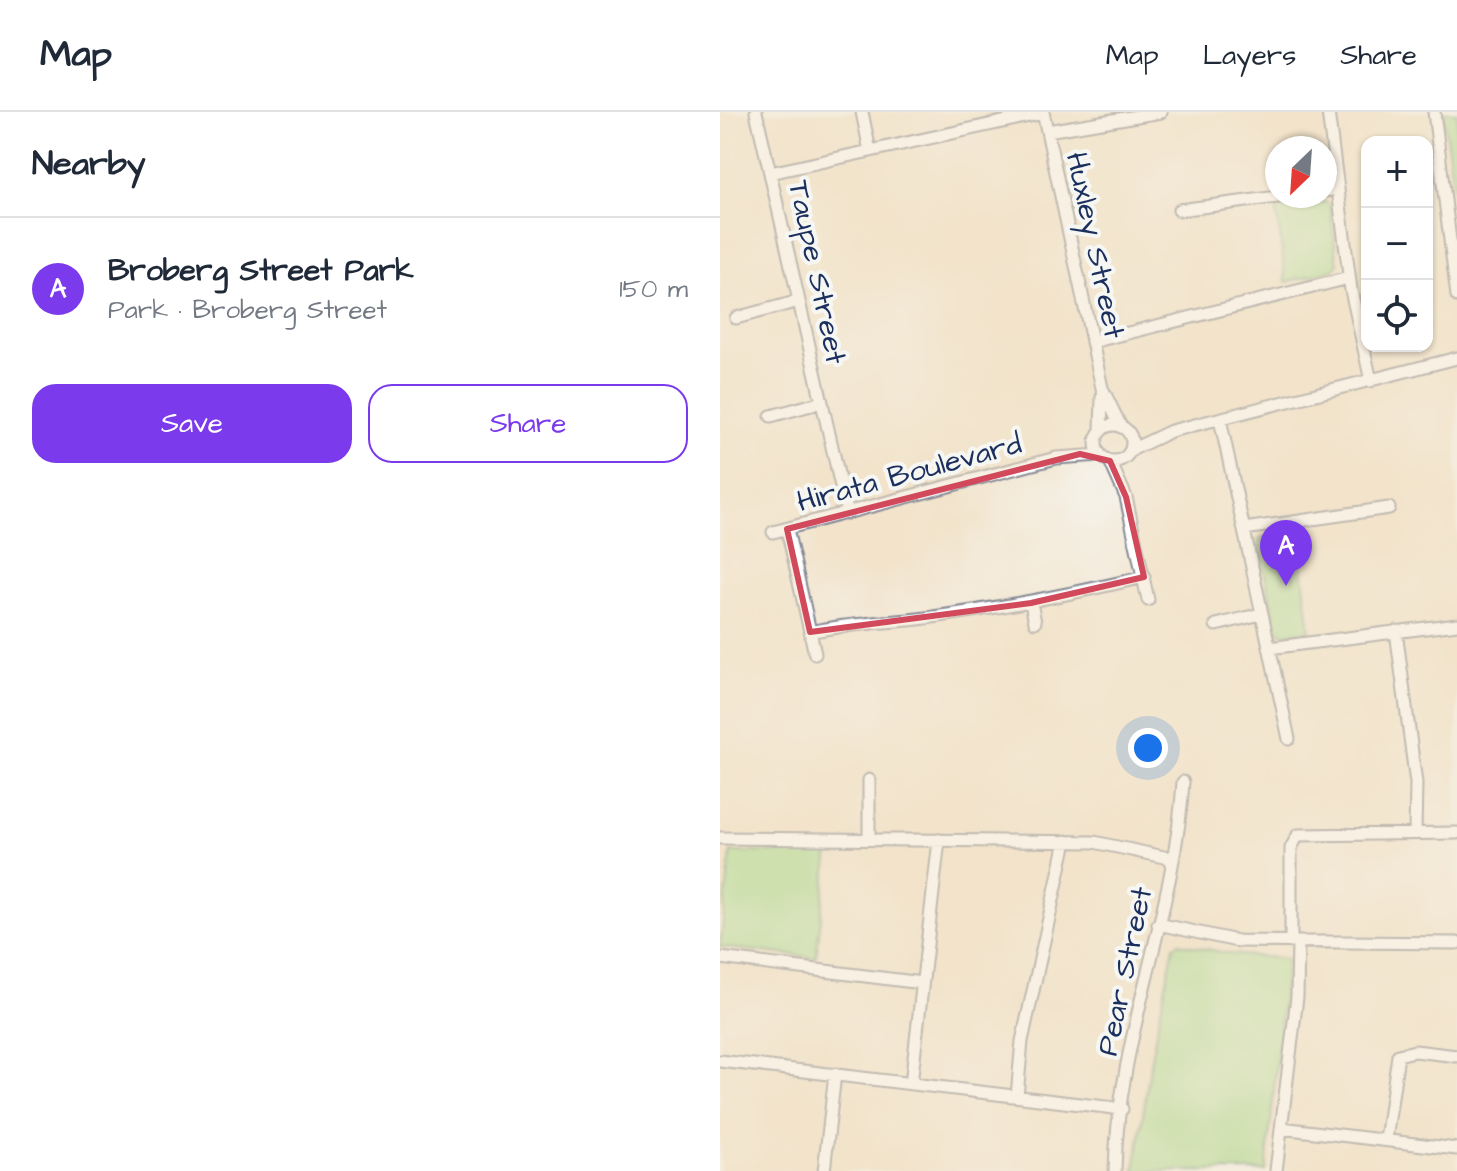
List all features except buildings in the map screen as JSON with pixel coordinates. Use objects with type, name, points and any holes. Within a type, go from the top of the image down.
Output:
[{"type":"street","points":[[756,112],[770,173]]},
{"type":"street","points":[[862,112],[870,151]]},
{"type":"street","points":[[1047,131],[1161,112]]},
{"type":"street","points":[[1328,112],[1329,136]]},
{"type":"street","points":[[1434,112],[1457,296]]},
{"type":"street","name":"Taupe Street","points":[[847,513],[770,173],[1043,113]]},
{"type":"street","name":"Huxley Street","points":[[1043,113],[1102,388],[1099,434]]},
{"type":"street","points":[[1179,210],[1265,199]]},
{"type":"street","points":[[1335,208],[1371,381]]},
{"type":"street","points":[[1092,342],[1349,278]]},
{"type":"street","points":[[736,318],[799,301]]},
{"type":"street","points":[[1105,458],[1127,454],[1171,431],[1457,358]]},
{"type":"street","name":"Huxley Street","points":[[1102,388],[1124,428]]},
{"type":"street","points":[[771,416],[822,402]]},
{"type":"street","points":[[1220,419],[1289,739]]},
{"type":"street","points":[[1126,497],[1096,444],[1099,434],[1109,426],[1171,431]]},
{"type":"street","points":[[1124,428],[1132,441],[1127,454],[1126,497],[1148,600]]},
{"type":"street","name":"Hirata Boulevard","points":[[773,532],[1056,458],[1099,434]]},
{"type":"street","name":"Hirata Boulevard","points":[[1056,458],[1105,458]]},
{"type":"street","points":[[1244,529],[1389,508]]},
{"type":"street","points":[[787,529],[815,654]]},
{"type":"street","points":[[810,632],[848,623],[924,618],[1031,603],[1144,577]]},
{"type":"street","points":[[1031,603],[1035,622]]},
{"type":"street","points":[[1216,625],[1261,614]]},
{"type":"street","points":[[1269,648],[1457,624]]},
{"type":"street","points":[[1396,631],[1416,783],[1415,833]]},
{"type":"street","points":[[869,780],[869,839]]},
{"type":"street","name":"Pear Street","points":[[1115,1171],[1132,1038],[1180,828],[1183,782]]},
{"type":"street","points":[[1276,1171],[1297,997],[1291,848],[1298,835],[1457,833]]},
{"type":"street","points":[[720,838],[1066,841],[1108,844],[1173,859]]},
{"type":"street","points":[[911,1084],[939,840]]},
{"type":"street","points":[[1017,1096],[1022,1041],[1066,841]]},
{"type":"street","points":[[1158,924],[1224,940],[1457,943]]},
{"type":"street","points":[[720,958],[922,983]]},
{"type":"street","points":[[1386,1140],[1398,1055],[1415,1051],[1457,1056]]},
{"type":"street","points":[[720,1061],[1122,1109]]},
{"type":"street","points":[[824,1171],[835,1074]]},
{"type":"street","points":[[1281,1128],[1457,1149]]},
{"type":"highlighted area","points":[[1080,454],[1110,461],[1126,497],[1144,577],[1031,603],[810,632],[787,529]]},
{"type":"green space","points":[[1443,112],[1457,112],[1457,218],[1456,210]]},
{"type":"green space","points":[[1276,208],[1330,208],[1338,265],[1334,270],[1286,282]]},
{"type":"green space","points":[[1298,534],[1310,631],[1283,634],[1277,630],[1258,542],[1261,538]]},
{"type":"green space","points":[[731,852],[829,852],[816,958],[720,947]]},
{"type":"green space","points":[[1179,943],[1231,954],[1287,959],[1266,1171],[1135,1171],[1152,1052],[1174,946]]},
{"type":"place","name":"Broberg Street Park","points":[[1286,586]]}]
